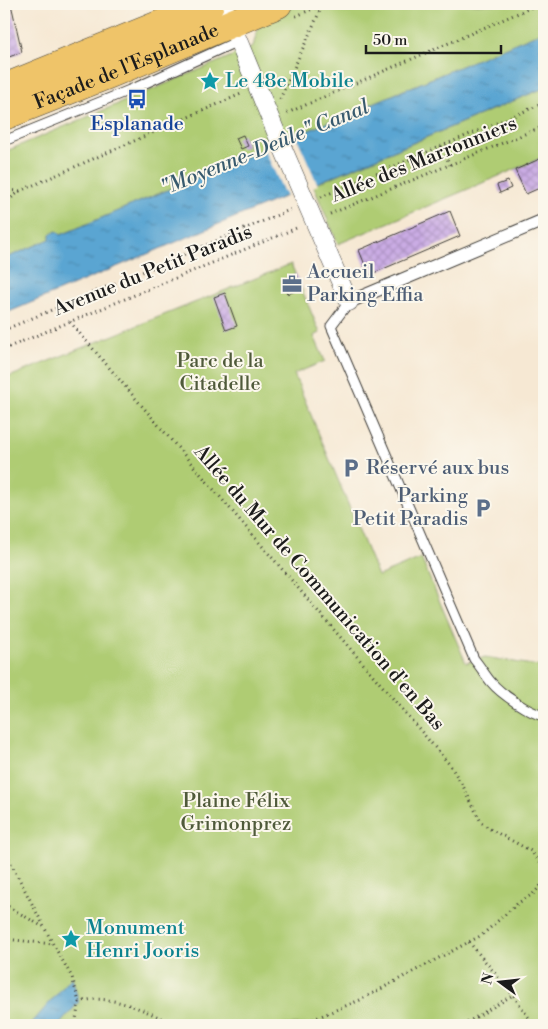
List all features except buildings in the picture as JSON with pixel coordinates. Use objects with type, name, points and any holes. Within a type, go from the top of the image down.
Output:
[{"type":"main road","name":"Façade de l'Esplanade","points":[[4,88],[210,4]]},
{"type":"main road","name":"Façade de l'Esplanade","points":[[4,116],[278,4]]},
{"type":"street","points":[[230,23],[349,302],[544,220]]},
{"type":"lane","name":"Façade de l'Esplanade","points":[[4,141],[137,87],[230,23]]},
{"type":"lane","points":[[349,302],[331,326],[474,659],[491,683],[512,699],[544,716]]},
{"type":"path","points":[[271,120],[323,4]]},
{"type":"path","points":[[271,120],[538,4]]},
{"type":"path","points":[[4,204],[20,191],[244,93]]},
{"type":"path","points":[[4,330],[544,103]]},
{"type":"path","name":"Allée des Marronniers","points":[[315,221],[544,126]]},
{"type":"path","points":[[442,146],[450,165]]},
{"type":"path","points":[[4,190],[20,191]]},
{"type":"path","name":"Avenue du Petit Paradis","points":[[4,349],[315,221]]},
{"type":"path","name":"Allée du Mur de Communication d'en Bas","points":[[70,322],[450,764],[481,822],[531,851],[544,868]]},
{"type":"path","points":[[4,850],[53,944],[72,976],[79,1002],[76,1025]]},
{"type":"path","points":[[299,1025],[360,1000],[482,935],[518,903],[533,894],[544,882]]},
{"type":"path","points":[[4,904],[44,927]]},
{"type":"path","points":[[4,938],[53,944]]},
{"type":"path","points":[[469,942],[513,995],[534,1025]]},
{"type":"path","points":[[463,1025],[513,995]]},
{"type":"path","points":[[79,1002],[88,999],[115,1002],[146,1010],[175,1025]]},
{"type":"green space","points":[[294,4],[544,4],[544,31],[61,235],[57,231],[50,234],[51,239],[4,259],[4,152],[253,47],[261,22],[270,14]]},
{"type":"green space","points":[[544,88],[544,157],[338,244],[313,185]]},
{"type":"green space","name":"Plaine Félix Grimonprez","points":[[291,264],[320,333],[314,336],[325,361],[294,374],[378,576],[421,558],[466,663],[485,657],[544,667],[544,1025],[4,1025],[4,379]]},
{"type":"water","points":[[544,31],[544,88],[4,314],[4,259],[50,239],[50,234],[57,231],[61,235]]},
{"type":"water","points":[[72,977],[79,1002],[59,1025],[30,1025]]},
{"type":"pier","points":[[295,133],[318,185],[286,197],[263,146]]},
{"type":"place","name":"Le 48e Mobile","points":[[210,81]]},
{"type":"place","name":"Esplanade","points":[[137,99]]},
{"type":"place","name":"Accueil Parking Effia","points":[[292,284]]},
{"type":"place","name":"Réservé aux bus","points":[[351,468]]},
{"type":"place","name":"Parking Petit Paradis","points":[[483,508]]},
{"type":"place","name":"Monument Henri Jooris","points":[[71,939]]},
{"type":"water label","name":"\"Moyenne-Deûle\" Canal","points":[[265,148]]},
{"type":"park label","name":"Parc de la Citadelle","points":[[220,372]]}]
